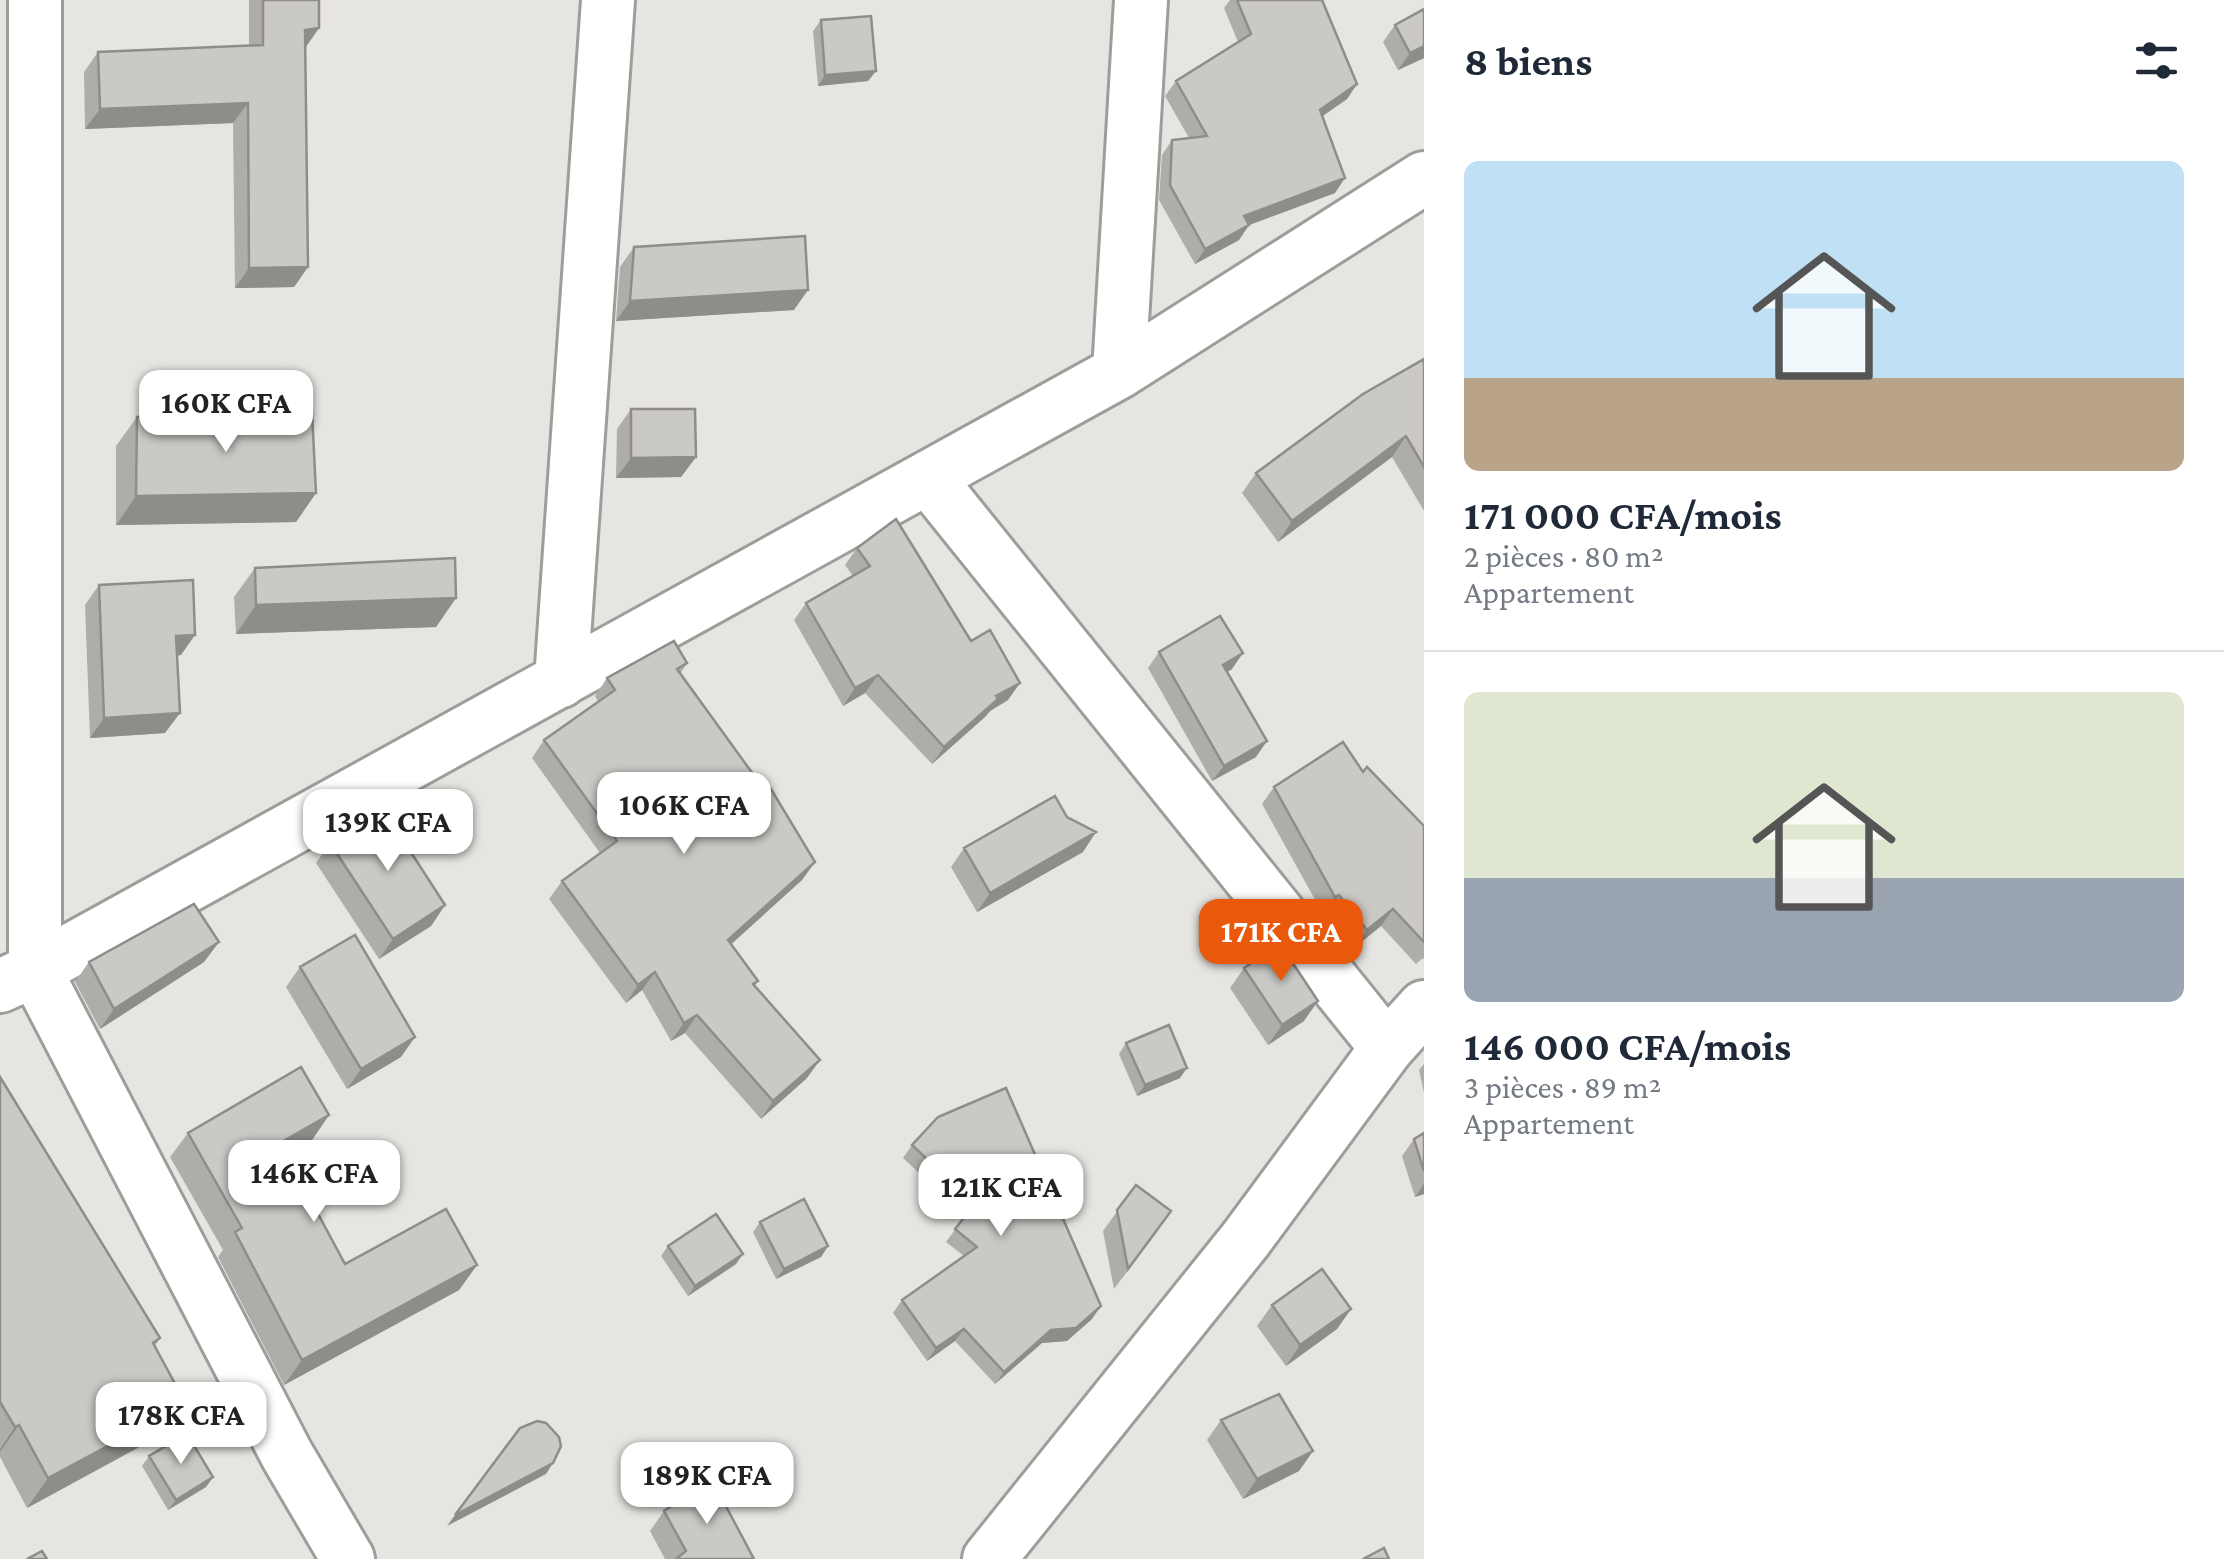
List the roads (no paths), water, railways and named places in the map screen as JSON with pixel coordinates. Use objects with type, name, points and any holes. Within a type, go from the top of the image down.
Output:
[{"type":"street","points":[[34,0],[17,978],[348,1559]]},
{"type":"street","points":[[560,681],[608,0]]},
{"type":"street","points":[[1119,372],[1141,0]]},
{"type":"street","points":[[17,978],[1119,372],[1424,178]]},
{"type":"street","points":[[928,478],[1388,1048]]},
{"type":"street","points":[[989,1559],[1246,1239],[1388,1048],[1424,1007]]}]
